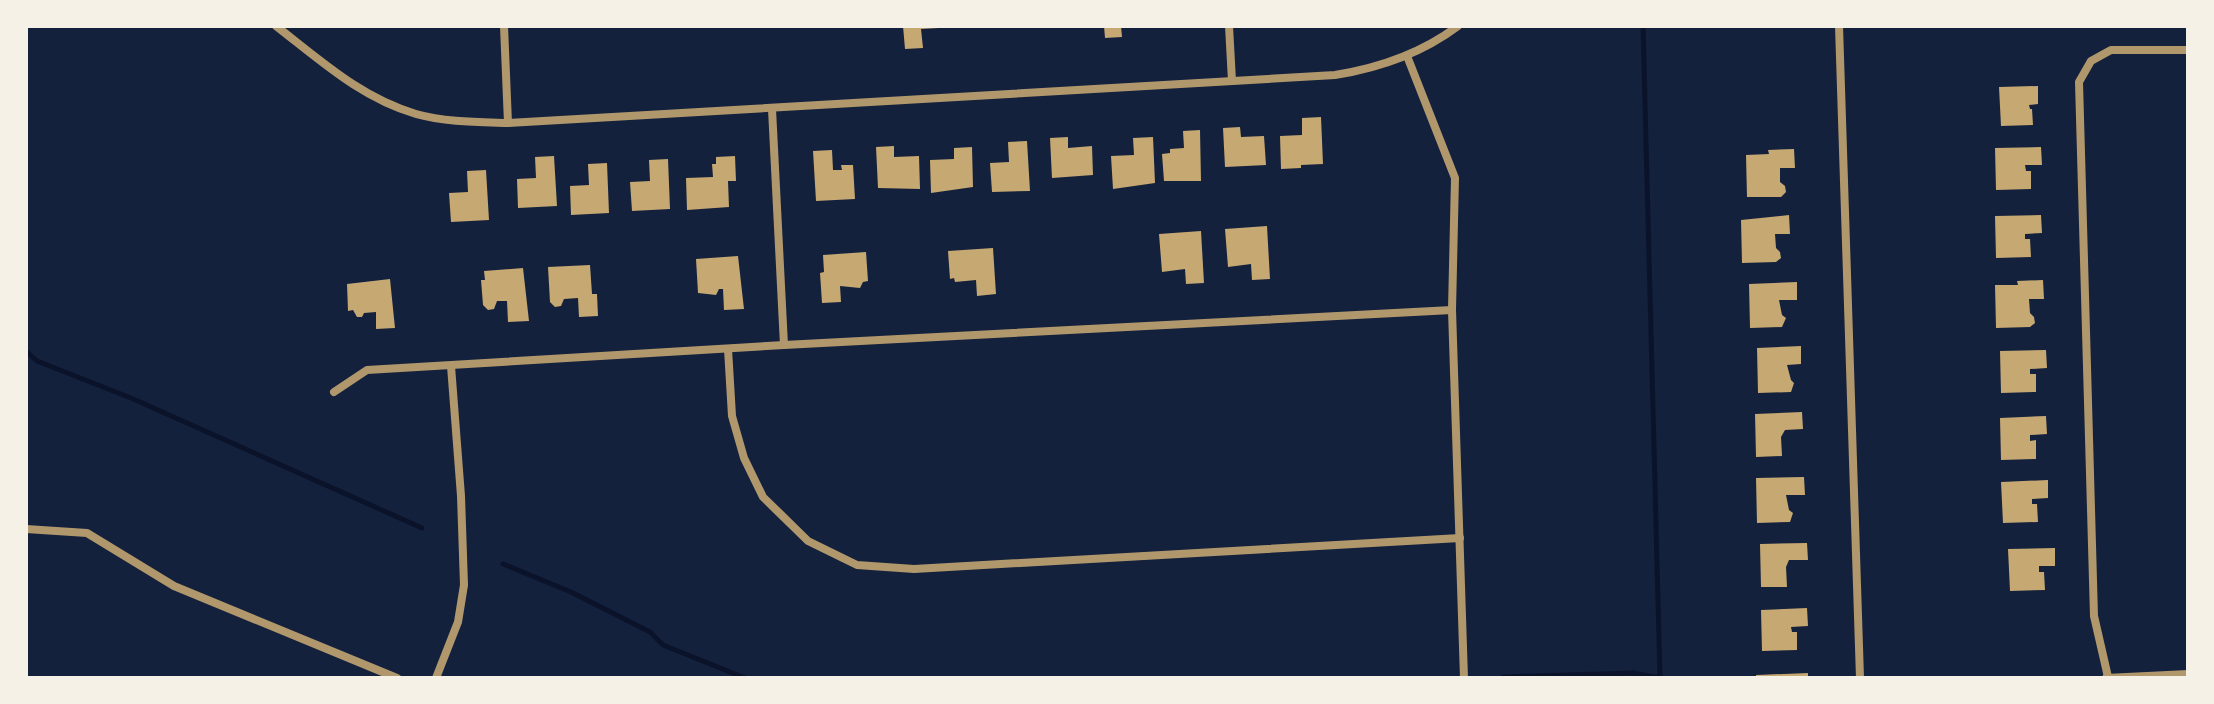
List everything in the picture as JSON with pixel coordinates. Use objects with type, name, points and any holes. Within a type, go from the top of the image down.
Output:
[{"type":"street","points":[[276,26],[332,71],[384,102],[429,117],[508,123],[1335,75],[1357,72],[1407,56],[1458,26]]},
{"type":"street","points":[[504,26],[508,123]]},
{"type":"street","points":[[1229,26],[1232,81]]},
{"type":"street","points":[[1839,26],[1860,678]]},
{"type":"street","points":[[2188,50],[2111,50],[2091,61],[2079,82],[2094,616],[2107,678],[2188,674]]},
{"type":"street","points":[[1407,56],[1455,178],[1452,310],[1464,678]]},
{"type":"street","points":[[772,109],[784,345]]},
{"type":"street","points":[[334,392],[367,370],[1452,310]]},
{"type":"street","points":[[728,349],[732,416],[744,458],[763,497],[808,541],[857,565],[914,569],[1460,538]]},
{"type":"street","points":[[436,678],[458,622],[464,585],[451,366]]},
{"type":"street","points":[[26,529],[87,533],[174,586],[397,678]]},
{"type":"building","points":[[903,26],[939,28],[921,29],[923,48],[905,49]]},
{"type":"building","points":[[1104,26],[1121,26],[1122,37],[1105,38]]},
{"type":"building","points":[[2038,86],[2038,104],[2029,105],[2033,125],[2001,126],[1999,87]]},
{"type":"building","points":[[1321,117],[1323,164],[1281,169],[1280,136],[1302,135],[1302,118]]},
{"type":"building","points":[[1240,127],[1241,137],[1264,136],[1266,165],[1225,167],[1223,128]]},
{"type":"building","points":[[1200,130],[1201,181],[1164,181],[1162,154],[1170,153],[1170,149],[1184,148],[1183,131]]},
{"type":"building","points":[[1068,137],[1068,148],[1092,146],[1093,175],[1052,178],[1050,138]]},
{"type":"building","points":[[1153,137],[1155,183],[1113,189],[1111,156],[1134,155],[1133,138]]},
{"type":"building","points":[[1027,141],[1030,191],[992,192],[990,163],[1009,162],[1008,142]]},
{"type":"building","points":[[894,146],[894,157],[919,156],[920,189],[878,188],[876,147]]},
{"type":"building","points":[[972,147],[973,187],[931,193],[930,160],[954,159],[954,148]]},
{"type":"building","points":[[2041,147],[2042,165],[2025,165],[2026,171],[2031,171],[2031,189],[1996,190],[1995,148]]},
{"type":"building","points":[[1794,149],[1795,168],[1780,168],[1780,182],[1786,192],[1781,197],[1747,197],[1746,155]]},
{"type":"building","points":[[832,150],[833,170],[842,170],[841,165],[853,165],[855,199],[816,201],[813,151]]},
{"type":"building","points":[[554,156],[557,206],[518,208],[517,179],[536,178],[535,157]]},
{"type":"building","points":[[735,156],[736,181],[728,181],[729,207],[687,210],[686,178],[713,177],[712,164],[716,164],[716,157]]},
{"type":"building","points":[[668,159],[670,209],[632,211],[630,182],[650,181],[649,160]]},
{"type":"building","points":[[607,163],[609,213],[571,215],[570,186],[589,185],[588,164]]},
{"type":"building","points":[[486,170],[489,220],[451,222],[449,193],[468,192],[467,171]]},
{"type":"building","points":[[1789,215],[1790,234],[1775,234],[1776,248],[1781,258],[1776,262],[1742,263],[1741,220]]},
{"type":"building","points":[[2041,215],[2042,233],[2025,234],[2025,239],[2030,239],[2031,257],[1996,258],[1995,216]]},
{"type":"building","points":[[1267,226],[1270,279],[1252,280],[1251,264],[1228,267],[1225,229]]},
{"type":"building","points":[[1201,231],[1204,283],[1186,284],[1185,269],[1162,272],[1159,234]]},
{"type":"building","points":[[993,248],[996,294],[977,296],[976,280],[955,282],[954,278],[950,279],[948,251]]},
{"type":"building","points":[[866,252],[868,281],[863,282],[860,288],[840,286],[841,302],[822,303],[820,273],[824,272],[823,255]]},
{"type":"building","points":[[738,256],[744,309],[724,310],[723,289],[719,289],[716,295],[698,293],[696,259]]},
{"type":"building","points":[[590,265],[592,294],[597,294],[598,316],[579,317],[578,298],[564,299],[561,306],[555,307],[550,302],[548,267]]},
{"type":"building","points":[[523,268],[529,321],[508,322],[507,301],[497,301],[494,309],[488,310],[483,305],[481,280],[485,280],[484,271]]},
{"type":"building","points":[[390,279],[395,328],[376,329],[376,312],[357,317],[353,310],[348,311],[347,284]]},
{"type":"building","points":[[2043,280],[2044,299],[2029,299],[2030,313],[2035,323],[2030,327],[1996,328],[1995,285]]},
{"type":"building","points":[[1797,282],[1797,300],[1779,300],[1782,315],[1786,318],[1782,327],[1750,328],[1749,284]]},
{"type":"building","points":[[1801,346],[1801,364],[1787,365],[1794,383],[1791,392],[1758,393],[1757,348]]},
{"type":"building","points":[[2046,350],[2047,368],[2030,369],[2030,374],[2036,374],[2036,392],[2001,393],[2000,351]]},
{"type":"building","points":[[1802,412],[1803,429],[1785,430],[1781,437],[1782,456],[1756,457],[1755,414]]},
{"type":"building","points":[[2046,416],[2047,434],[2030,435],[2030,441],[2036,440],[2036,459],[2001,460],[2000,418]]},
{"type":"building","points":[[1804,477],[1805,495],[1786,495],[1789,510],[1793,513],[1790,522],[1757,523],[1756,478]]},
{"type":"building","points":[[2048,480],[2048,498],[2032,499],[2032,504],[2037,504],[2038,522],[2003,523],[2001,482]]},
{"type":"building","points":[[1807,543],[1808,560],[1789,560],[1786,567],[1787,587],[1761,587],[1760,544]]},
{"type":"building","points":[[2055,548],[2055,566],[2039,566],[2039,572],[2044,572],[2045,590],[2010,591],[2008,549]]},
{"type":"building","points":[[1807,608],[1808,626],[1791,627],[1792,632],[1797,632],[1797,650],[1762,651],[1761,610]]},
{"type":"building","points":[[1808,673],[1808,678],[1756,678],[1756,675]]},
{"type":"waterway","points":[[1633,673],[1660,678],[1643,26]]},
{"type":"waterway","points":[[26,351],[37,361],[131,398],[422,528]]},
{"type":"waterway","points":[[503,564],[571,592],[650,632],[663,645],[745,678]]},
{"type":"waterway","points":[[1503,677],[1634,673]]}]
